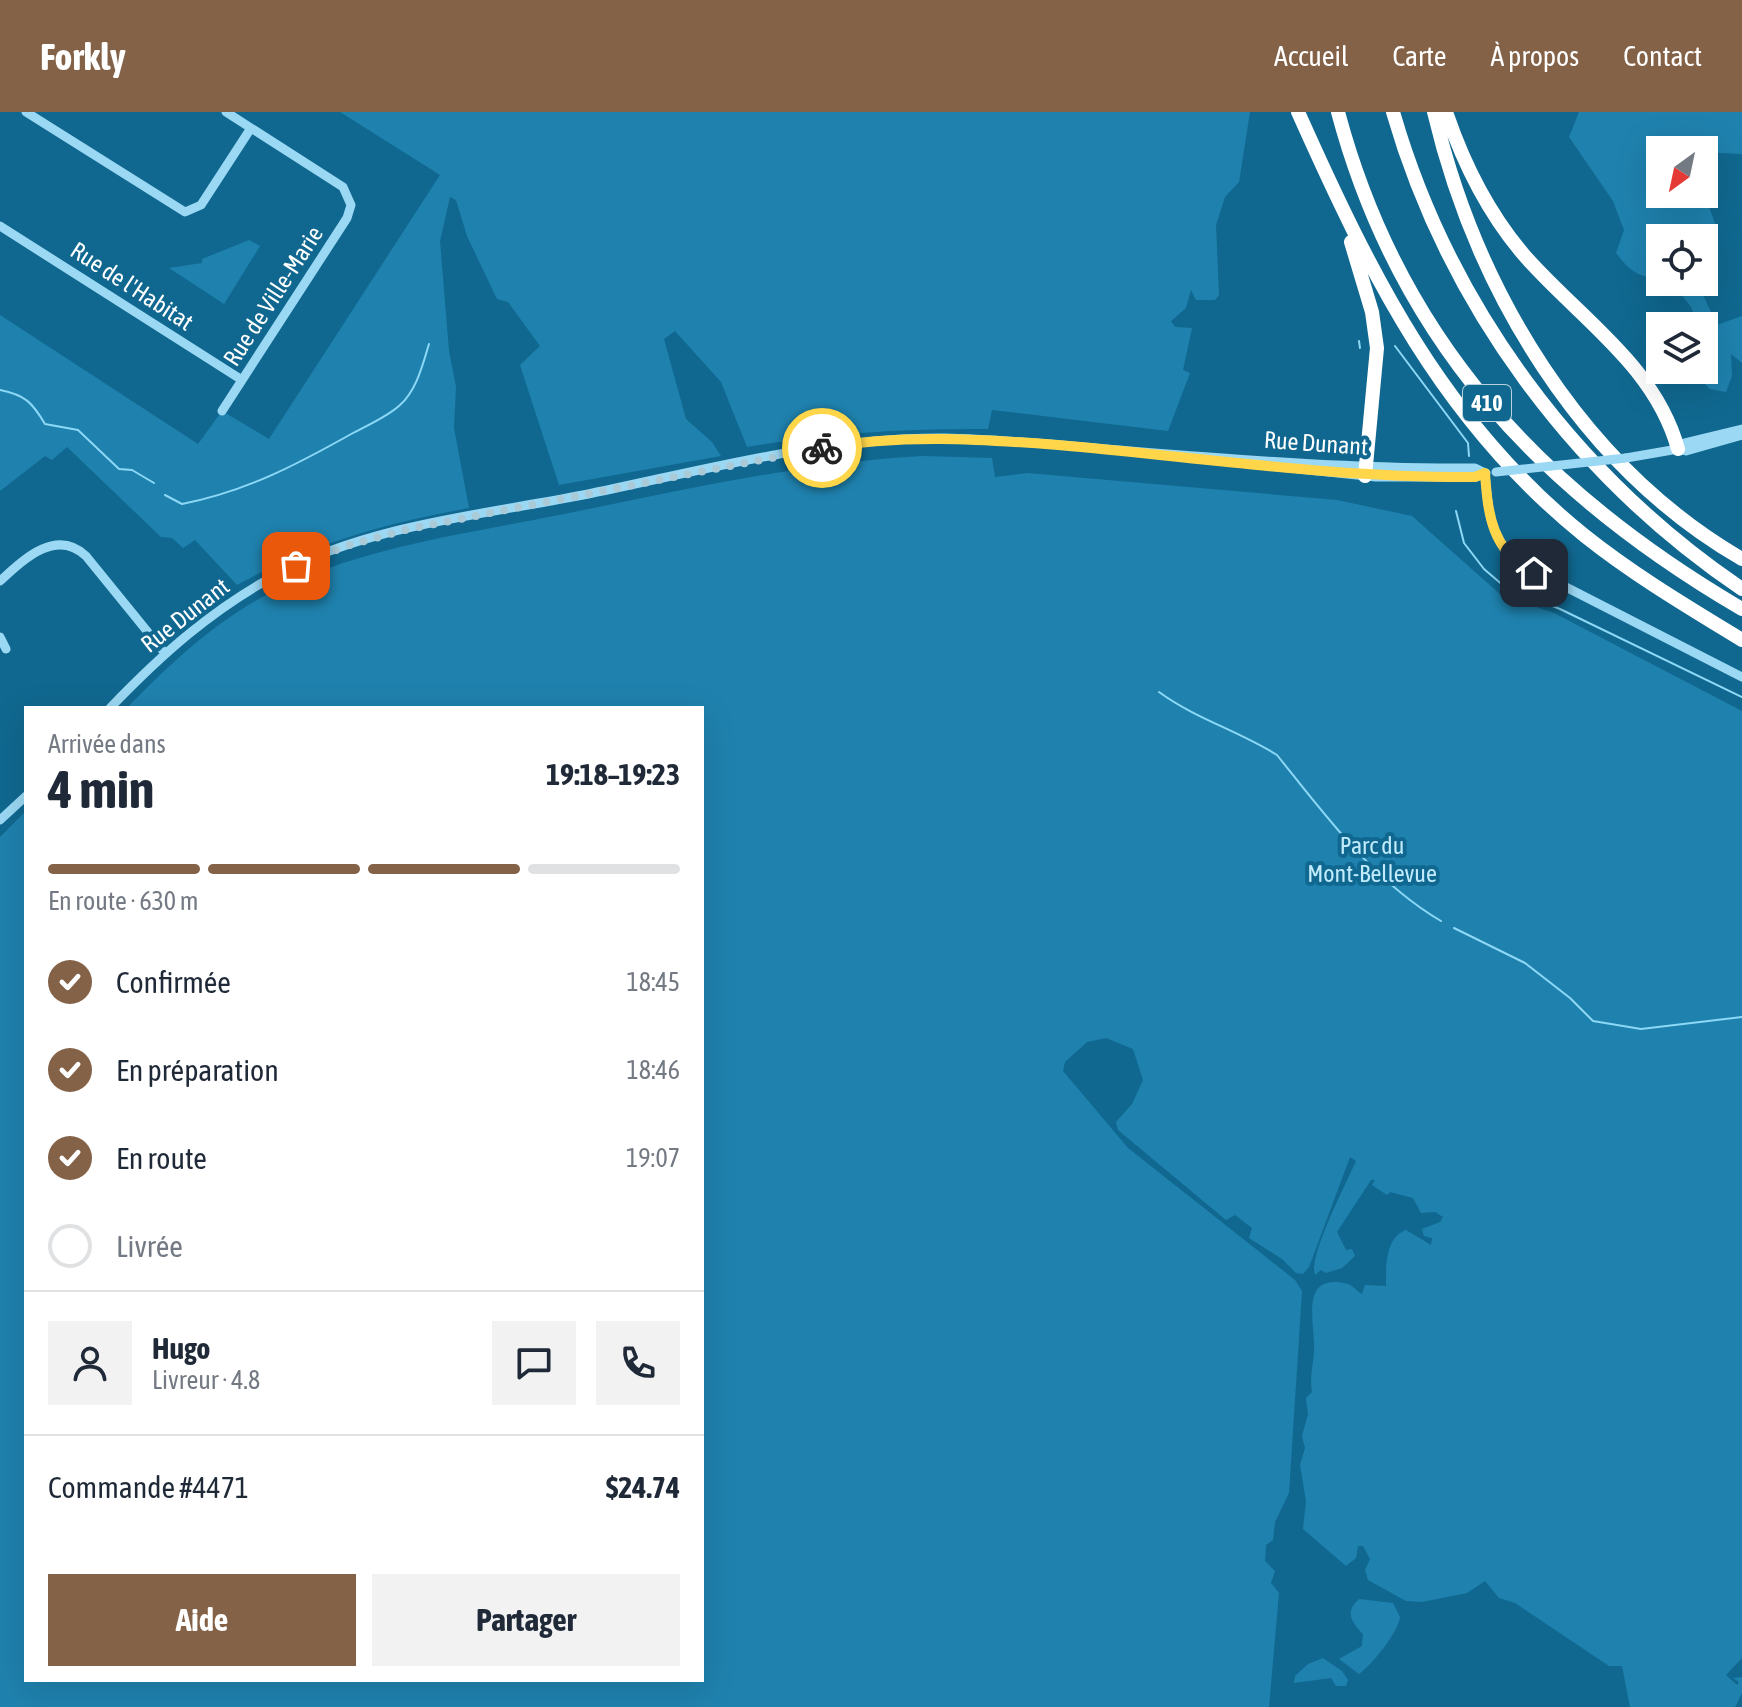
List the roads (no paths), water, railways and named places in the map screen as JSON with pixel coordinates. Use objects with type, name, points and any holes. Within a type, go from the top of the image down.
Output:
[{"type":"highway","points":[[1298,112],[1340,203],[1416,348],[1496,452],[1550,506],[1606,552],[1742,640]]},
{"type":"highway","name":"410","points":[[1338,112],[1363,189],[1393,258],[1435,331],[1483,398],[1542,463],[1597,513],[1657,557],[1742,609]]},
{"type":"highway","name":"410","points":[[1393,112],[1423,197],[1447,251],[1492,332],[1530,386],[1571,438],[1628,498],[1691,552],[1742,589]]},
{"type":"highway","points":[[1434,112],[1449,170],[1478,248],[1509,310],[1550,376],[1595,434],[1645,487],[1688,524],[1742,559]]},
{"type":"highway","points":[[1446,112],[1468,168],[1497,220],[1534,266],[1641,375],[1664,411],[1678,449]]},
{"type":"highway","points":[[1340,203],[1375,335],[1376,373],[1366,471]]},
{"type":"street","points":[[26,112],[185,212],[201,205],[251,128],[226,112]]},
{"type":"street","name":"Rue de Ville-Marie","points":[[222,411],[347,218],[351,200],[343,187],[251,128]]},
{"type":"street","name":"Rue de l'Habitat","points":[[0,226],[242,380]]},
{"type":"street","name":"Rue Dunant","points":[[1678,449],[1684,443],[1742,429]]},
{"type":"street","name":"Rue Dunant","points":[[112,706],[164,652],[201,622],[279,573],[337,548],[418,527],[859,443],[968,439],[1366,471],[1475,468],[1485,473],[1678,449],[1686,451],[1742,435]]},
{"type":"street","points":[[1485,473],[1490,522],[1499,543],[1513,560],[1742,677]]},
{"type":"street","points":[[0,581],[43,547],[58,544],[74,546],[86,556],[164,652]]},
{"type":"street","points":[[0,637],[6,649]]},
{"type":"street","points":[[0,820],[24,798]]},
{"type":"waterway","points":[[1359,341],[1360,348]]},
{"type":"waterway","points":[[165,495],[182,504],[228,492],[291,466],[383,417],[411,392],[429,344]]},
{"type":"waterway","points":[[1395,346],[1468,443],[1469,456]]},
{"type":"waterway","points":[[0,390],[27,401],[45,424],[78,430],[119,469],[132,470],[154,483]]},
{"type":"waterway","points":[[1456,511],[1464,543],[1484,569],[1505,587],[1560,609],[1742,697]]},
{"type":"waterway","points":[[1159,692],[1277,755],[1332,824],[1372,867],[1441,921]]},
{"type":"waterway","points":[[1454,928],[1525,963],[1570,998],[1593,1021],[1641,1029],[1742,1017]]},
{"type":"park label","name":"Parc du Mont-Bellevue","points":[[1372,859]]}]
